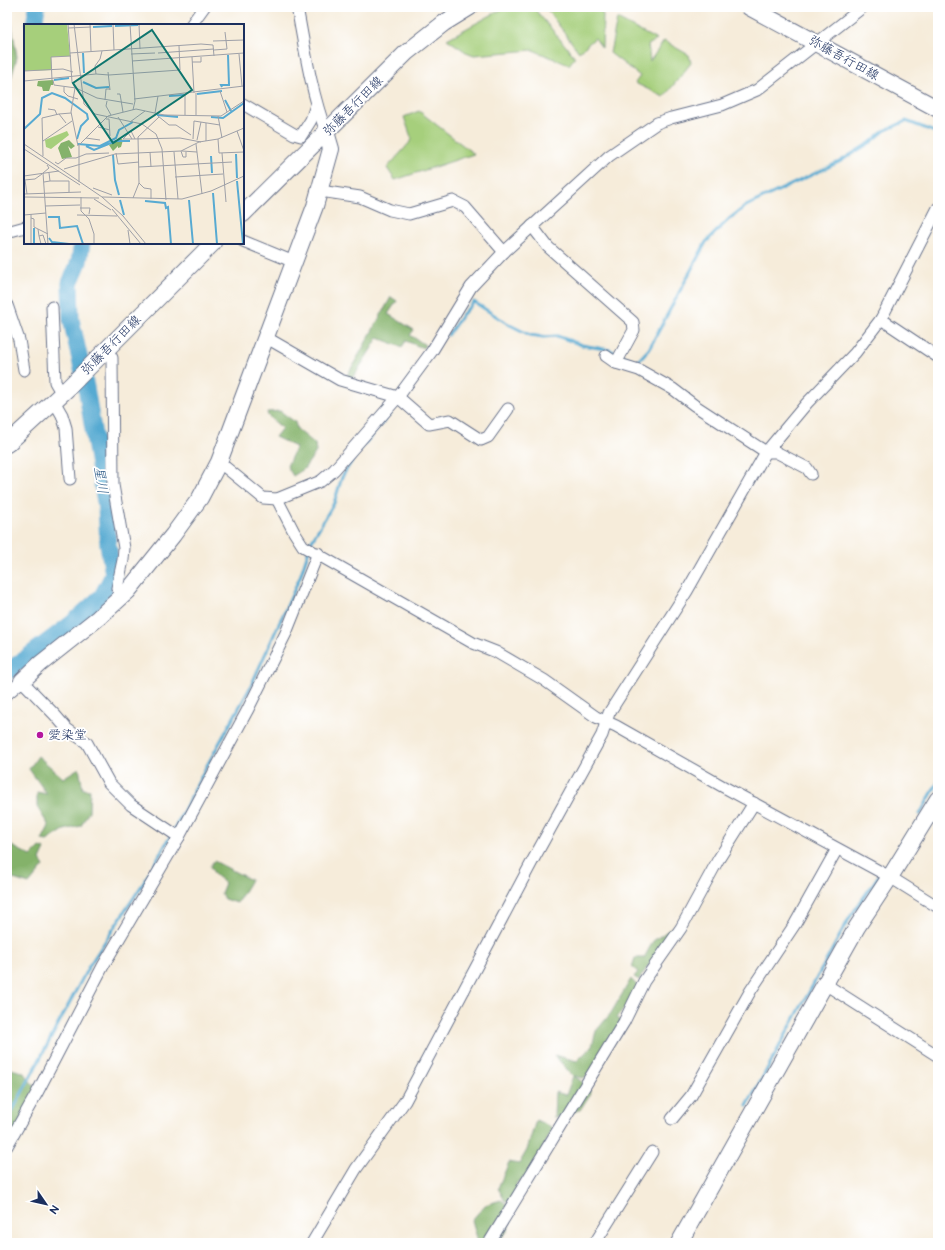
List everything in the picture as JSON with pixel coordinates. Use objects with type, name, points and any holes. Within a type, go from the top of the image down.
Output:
[{"type":"street","points":[[192,24],[204,7]]},
{"type":"street","points":[[8,692],[40,664],[98,618],[128,591],[173,536],[200,498],[219,462],[267,338],[320,191],[330,149],[326,132],[316,105],[308,72],[297,7]]},
{"type":"street","name":"弥藤吾行田線","points":[[244,213],[406,53],[444,23],[470,7]]},
{"type":"street","name":"弥藤吾行田線","points":[[749,7],[938,109]]},
{"type":"street","points":[[219,462],[263,498],[277,499],[321,481],[334,470],[398,397],[432,351],[471,287],[504,252],[609,156],[657,124],[671,118],[722,104],[757,90],[863,7]]},
{"type":"street","points":[[244,105],[294,134],[301,136],[311,120],[316,105]]},
{"type":"street","points":[[320,191],[360,197],[390,210],[409,214],[453,201],[465,207],[504,252]]},
{"type":"street","points":[[312,1243],[356,1170],[405,1101],[529,867],[602,735],[609,713],[687,591],[766,452],[807,403],[855,353],[880,319],[938,208]]},
{"type":"street","points":[[532,226],[548,247],[633,322],[634,330],[616,363]]},
{"type":"street","points":[[7,232],[24,227]]},
{"type":"street","points":[[244,241],[294,262]]},
{"type":"street","name":"弥藤吾行田線","points":[[7,444],[105,352],[212,244]]},
{"type":"street","points":[[7,305],[10,323],[19,340],[24,370]]},
{"type":"street","points":[[52,307],[55,382],[61,394],[62,415],[66,428],[70,479]]},
{"type":"street","points":[[880,319],[938,357]]},
{"type":"street","points":[[267,338],[340,380],[398,397],[429,424],[450,420],[481,440],[488,437],[508,409]]},
{"type":"street","points":[[105,352],[112,358],[113,485],[124,548],[117,588],[120,598]]},
{"type":"street","points":[[606,356],[616,363],[639,370],[673,389],[694,405],[766,452],[776,452],[807,468],[811,474]]},
{"type":"street","points":[[277,499],[303,546],[318,553],[473,643],[496,652],[544,680],[596,717],[616,726],[890,877],[938,907]]},
{"type":"street","points":[[8,1143],[38,1091],[103,966],[179,837],[212,773],[247,711],[286,633],[318,553]]},
{"type":"street","points":[[22,681],[67,729],[88,743],[109,783],[131,805],[179,837]]},
{"type":"street","points":[[679,1243],[856,927],[890,877],[938,799]]},
{"type":"street","points":[[489,1243],[624,1022],[644,981],[681,928],[718,860],[754,803]]},
{"type":"street","points":[[672,1119],[691,1096],[751,990],[795,924],[837,849]]},
{"type":"street","points":[[825,984],[938,1056]]},
{"type":"street","points":[[595,1243],[652,1152]]},
{"type":"green space","points":[[7,7],[10,7],[17,57],[7,93]]},
{"type":"green space","points":[[506,7],[533,7],[575,57],[569,65],[533,50],[474,55],[466,52],[447,39]]},
{"type":"green space","points":[[545,7],[598,7],[603,15],[602,48],[595,38],[579,52]]},
{"type":"green space","points":[[617,19],[657,40],[648,45],[650,61],[664,41],[689,55],[691,63],[664,97],[635,83],[640,76],[610,53]]},
{"type":"green space","points":[[419,111],[474,154],[395,180],[387,168],[412,140],[404,117]]},
{"type":"green space","points":[[391,297],[397,301],[388,314],[414,330],[410,335],[425,345],[423,348],[406,341],[402,347],[378,338],[353,378],[347,376]]},
{"type":"green space","points":[[280,411],[295,422],[297,429],[315,444],[316,452],[304,469],[293,476],[287,466],[296,447],[275,437],[282,428],[268,416],[267,412]]},
{"type":"green space","points":[[38,756],[63,778],[79,768],[83,789],[90,790],[89,811],[81,826],[64,830],[47,841],[42,840],[49,826],[37,807],[37,792],[47,794],[29,769]]},
{"type":"green space","points":[[8,844],[31,856],[40,847],[45,849],[40,860],[44,866],[29,884],[7,877]]},
{"type":"green space","points":[[214,861],[251,880],[237,903],[224,899],[221,893],[225,883],[215,875],[210,866]]},
{"type":"green space","points":[[673,927],[639,980],[634,977],[638,972],[632,967],[635,958],[644,958],[653,941]]},
{"type":"green space","points":[[631,979],[640,988],[617,1018],[624,1022],[592,1073],[583,1078],[574,1076],[585,1084],[591,1093],[580,1110],[554,1118],[555,1092],[566,1095],[573,1076],[554,1055],[577,1061],[592,1046],[596,1031],[611,1013]]},
{"type":"green space","points":[[7,1068],[23,1072],[38,1091],[15,1132],[7,1135]]},
{"type":"green space","points":[[536,1120],[553,1128],[530,1175],[516,1183],[519,1193],[513,1203],[505,1201],[498,1188],[509,1162],[519,1164],[527,1150]]},
{"type":"green space","points":[[501,1200],[513,1209],[508,1231],[496,1243],[475,1243],[477,1238],[472,1220],[485,1205]]},
{"type":"waterway","name":"星川","points":[[34,24],[37,7]]},
{"type":"waterway","points":[[448,335],[462,315],[474,302],[510,325],[530,335],[543,337],[557,336],[582,345],[610,350],[637,362],[649,349],[706,242],[729,219],[746,206],[839,162],[871,142],[884,131],[906,121],[938,133]]},
{"type":"waterway","name":"星川","points":[[7,672],[71,624],[102,596],[113,575],[108,544],[106,508],[86,387],[71,319],[70,283],[79,262],[82,244]]},
{"type":"waterway","points":[[174,830],[205,769],[250,688],[300,577],[312,540],[334,503],[342,477],[356,454],[389,415]]},
{"type":"waterway","points":[[920,814],[938,782]]},
{"type":"waterway","points":[[7,1121],[89,966],[144,882],[171,835]]},
{"type":"waterway","points":[[883,871],[894,856]]},
{"type":"waterway","points":[[747,1106],[850,917],[879,875]]},
{"type":"place","name":"愛染堂","points":[[40,735]]}]
